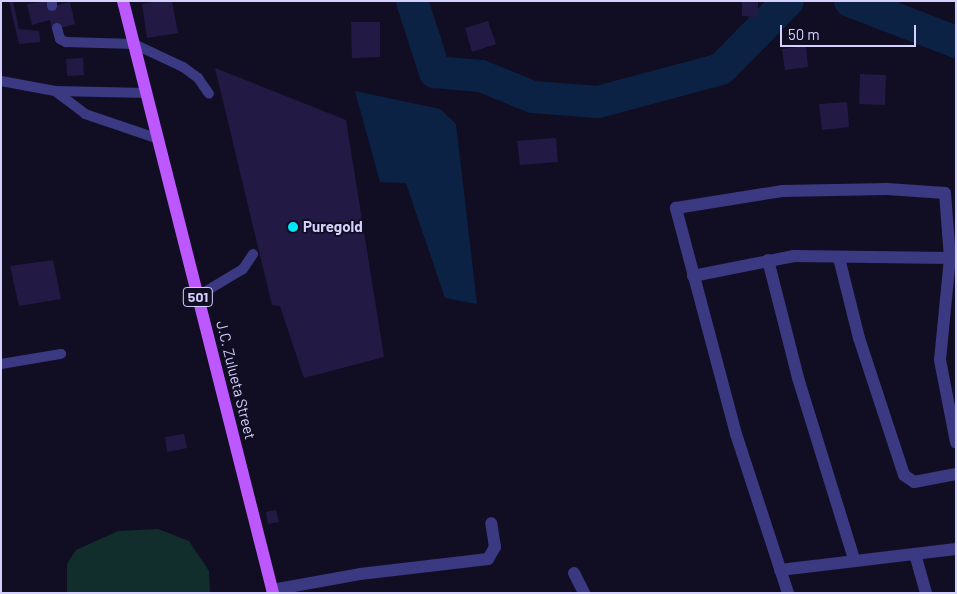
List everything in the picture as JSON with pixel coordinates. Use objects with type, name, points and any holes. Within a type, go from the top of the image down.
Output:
[{"type":"main road","name":"J.C. Zulueta Street","points":[[123,1],[272,592]]},
{"type":"street","points":[[788,593],[736,434],[676,208],[782,191],[887,188],[945,193],[951,287],[940,360],[956,442]]},
{"type":"street","points":[[693,276],[794,256],[950,258]]},
{"type":"street","points":[[839,258],[859,338],[904,475],[914,482],[956,474]]},
{"type":"street","points":[[768,260],[798,378],[854,559]]},
{"type":"street","points":[[272,592],[360,574],[488,559],[495,546],[491,523]]},
{"type":"street","points":[[780,570],[854,559],[956,549]]},
{"type":"street","points":[[915,554],[926,593]]},
{"type":"street","points":[[574,573],[584,593]]},
{"type":"lane","points":[[57,28],[60,39],[66,42],[134,44],[183,67],[198,78],[208,94]]},
{"type":"lane","points":[[1,81],[55,91],[147,93]]},
{"type":"lane","points":[[55,91],[85,114],[159,139]]},
{"type":"lane","points":[[198,296],[243,269],[254,254]]},
{"type":"lane","points":[[1,364],[61,354]]},
{"type":"green space","points":[[158,529],[189,541],[209,571],[210,593],[67,593],[67,564],[76,550],[118,531]]},
{"type":"water","points":[[355,91],[440,109],[456,124],[477,304],[445,298],[406,183],[380,182]]},
{"type":"building","points":[[9,1],[13,1],[19,29],[39,31],[40,42],[19,44]]},
{"type":"building","points":[[48,1],[49,7],[70,2],[75,24],[52,30],[50,20],[32,25],[27,4]]},
{"type":"building","points":[[172,1],[178,33],[147,38],[142,4]]},
{"type":"building","points":[[742,1],[758,1],[758,17],[742,16]]},
{"type":"building","points":[[488,21],[496,44],[472,52],[465,28]]},
{"type":"building","points":[[351,22],[380,22],[380,57],[352,58]]},
{"type":"building","points":[[806,46],[808,67],[785,70],[782,49]]},
{"type":"building","points":[[83,58],[84,75],[67,76],[66,59]]},
{"type":"building","points":[[215,68],[346,120],[384,357],[304,378],[280,306],[272,305]]},
{"type":"building","points":[[860,74],[886,75],[885,105],[859,104]]},
{"type":"building","points":[[847,102],[849,127],[822,130],[819,104]]},
{"type":"building","points":[[556,138],[558,162],[520,165],[517,141]]},
{"type":"building","points":[[53,260],[61,299],[19,306],[10,266]]},
{"type":"building","points":[[184,434],[187,448],[167,452],[165,437]]},
{"type":"building","points":[[276,510],[279,522],[268,524],[266,512]]},
{"type":"waterway","points":[[412,1],[435,72],[481,76],[533,97],[598,102],[721,69],[788,1]]},
{"type":"waterway","points":[[850,1],[956,42]]},
{"type":"place","name":"Puregold","points":[[293,227]]}]
